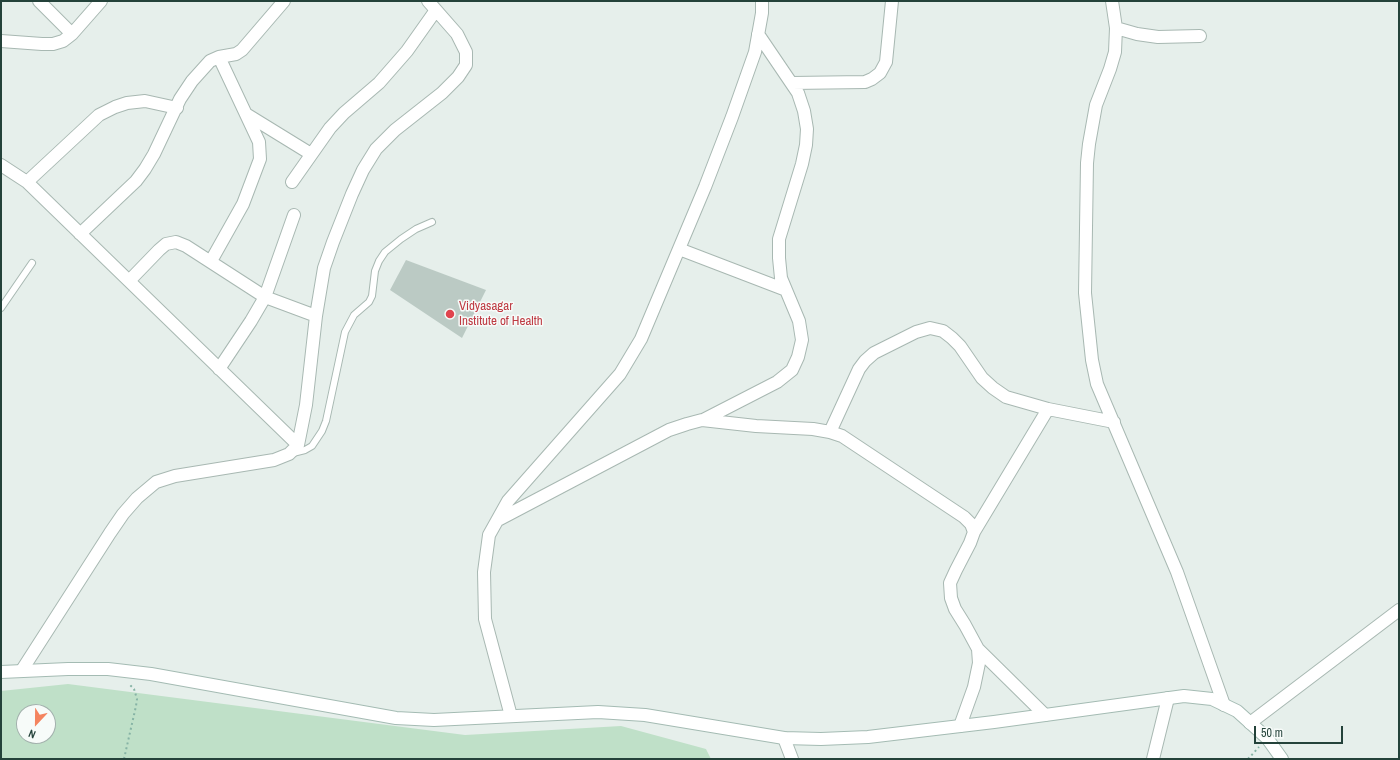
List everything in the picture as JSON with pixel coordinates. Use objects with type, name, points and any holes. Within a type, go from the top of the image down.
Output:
[{"type":"street","points":[[39,1],[72,34]]},
{"type":"street","points":[[1,41],[54,44],[63,41],[72,34],[101,1]]},
{"type":"street","points":[[80,234],[136,181],[154,154],[192,81],[210,61],[219,57],[236,54],[242,50],[284,1]]},
{"type":"street","points":[[511,716],[485,619],[484,572],[490,535],[508,501],[620,374],[641,339],[705,187],[732,117],[755,52],[762,13],[762,1]]},
{"type":"street","points":[[792,83],[865,82],[880,73],[886,62],[892,1]]},
{"type":"street","points":[[1112,1],[1116,28],[1115,52],[1096,105],[1089,144],[1085,293],[1092,360],[1097,384],[1177,572],[1224,705]]},
{"type":"street","points":[[22,670],[123,514],[137,498],[156,482],[176,476],[274,460],[289,454],[298,445],[306,405],[316,316],[324,268],[335,235],[352,194],[363,170],[376,149],[395,130],[442,93],[458,77],[466,65],[466,52],[457,34],[432,5],[407,51],[379,84],[344,113],[330,128],[292,182]]},
{"type":"street","points":[[1116,28],[1137,34],[1158,37],[1200,36]]},
{"type":"street","points":[[498,520],[668,430],[702,420],[777,382],[792,370],[798,357],[802,340],[800,321],[781,278],[779,239],[806,145],[807,129],[804,111],[798,93],[758,34]]},
{"type":"street","points":[[211,261],[242,204],[260,160],[259,142],[219,57]]},
{"type":"street","points":[[27,182],[99,115],[115,107],[145,100],[177,108]]},
{"type":"street","points":[[246,114],[311,154]]},
{"type":"street","points":[[1,165],[27,182],[298,445]]},
{"type":"street","points":[[219,369],[265,297],[294,215]]},
{"type":"street","points":[[129,281],[166,244],[176,242],[186,246],[211,261],[265,297],[316,316]]},
{"type":"street","points":[[679,249],[786,290]]},
{"type":"street","points":[[830,432],[859,369],[865,361],[874,353],[916,332],[930,328],[943,331],[952,338],[960,346],[982,378],[1006,397],[1048,409],[1114,422]]},
{"type":"street","points":[[1045,715],[978,649],[955,609],[951,598],[950,583],[974,532],[1048,409]]},
{"type":"street","points":[[702,420],[756,426],[813,429],[842,436],[964,517],[971,524],[974,532]]},
{"type":"street","points":[[1250,723],[1399,610]]},
{"type":"street","points":[[960,726],[977,674],[979,663],[978,649]]},
{"type":"street","points":[[1,672],[22,670],[108,669],[151,674],[396,718],[434,720],[598,712],[645,715],[784,738],[821,739],[868,737],[1184,696],[1212,699],[1237,711],[1267,738],[1282,759]]},
{"type":"street","points":[[1153,759],[1168,698]]},
{"type":"street","points":[[784,738],[792,759]]},
{"type":"lane","points":[[289,454],[312,446],[322,431],[326,421],[345,332],[354,315],[369,302],[372,296],[375,271],[379,260],[385,252],[400,239],[416,229],[432,222]]},
{"type":"lane","points":[[1,308],[32,263]]},
{"type":"path","points":[[124,759],[137,699],[134,689],[127,682]]},
{"type":"path","points":[[1248,759],[1267,738]]},
{"type":"green space","points":[[68,684],[465,735],[621,726],[706,749],[711,759],[1,759],[1,691]]},
{"type":"building","name":"Vidyasagar Institute of Health","points":[[406,260],[486,290],[462,338],[390,290]]},
{"type":"place","name":"Vidyasagar Institute of Health","points":[[450,314]]}]
